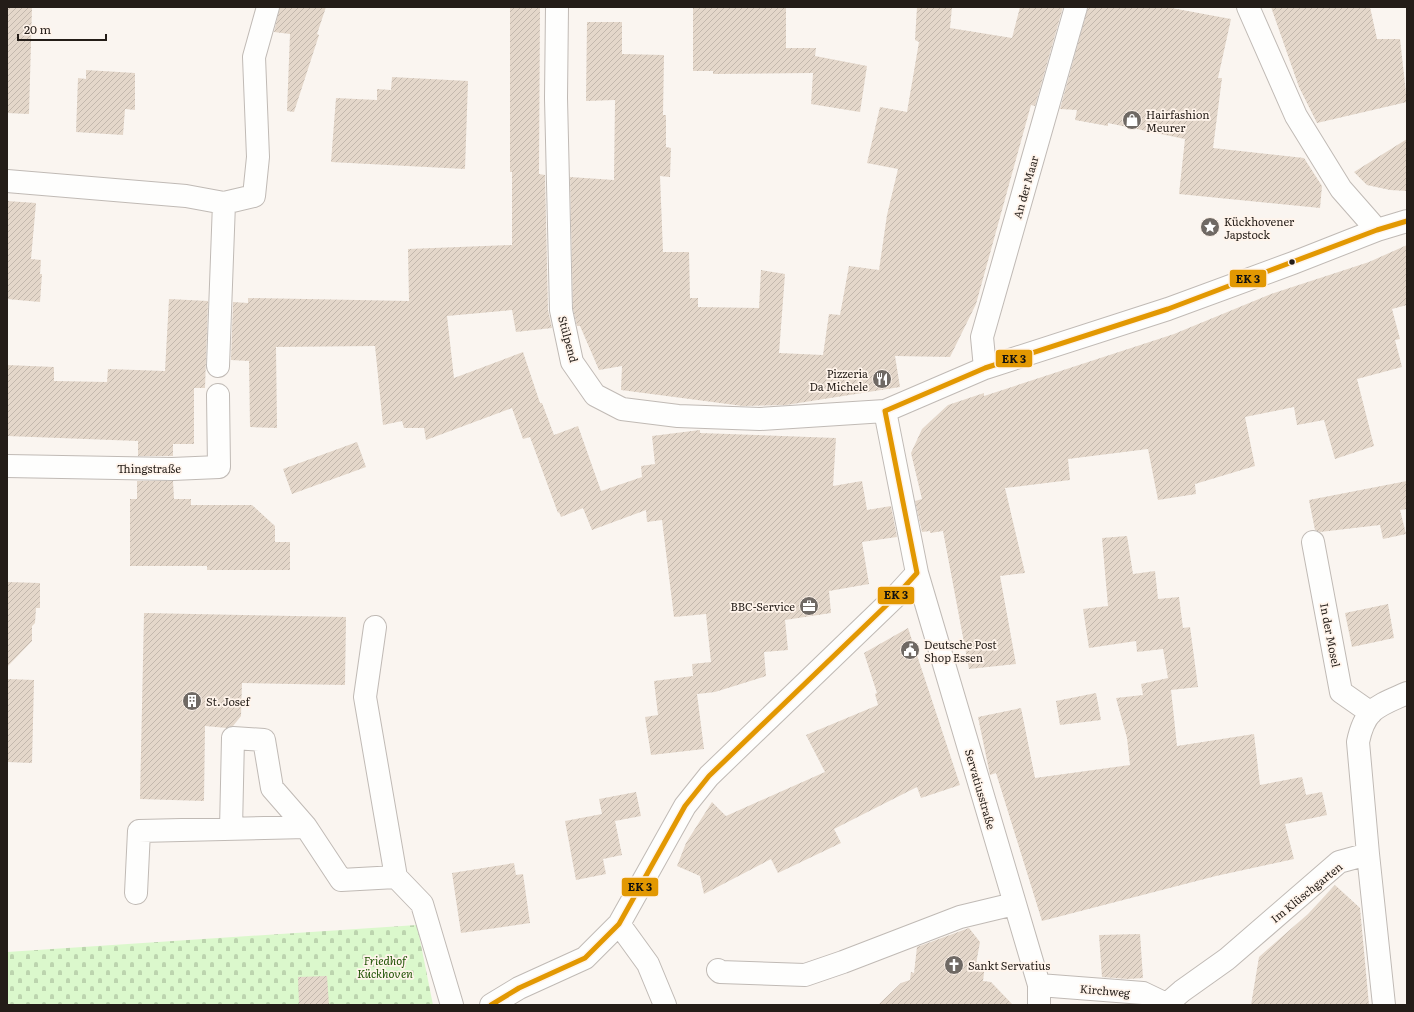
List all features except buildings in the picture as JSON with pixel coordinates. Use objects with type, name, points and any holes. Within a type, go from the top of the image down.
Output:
[{"type":"street","points":[[7,180],[186,196],[224,203],[254,196],[258,157],[254,57],[268,7]]},
{"type":"street","name":"Stülpend","points":[[557,7],[556,98],[561,310],[572,362],[595,395],[622,409],[678,416],[760,419],[885,411],[985,368],[1168,309],[1377,230],[1407,221]]},
{"type":"street","name":"An der Maar","points":[[985,368],[982,337],[1076,7]]},
{"type":"street","points":[[1248,7],[1296,116],[1341,189],[1377,230]]},
{"type":"street","points":[[218,366],[224,203]]},
{"type":"street","name":"Thingstraße","points":[[7,466],[172,469],[219,467],[218,395]]},
{"type":"street","name":"Servatiusstraße","points":[[885,411],[917,573],[1014,904],[1039,995]]},
{"type":"street","name":"In der Mosel","points":[[1313,542],[1341,692],[1371,713]]},
{"type":"street","points":[[491,1005],[519,988],[586,958],[619,924],[685,806],[709,776],[880,612],[917,573]]},
{"type":"street","points":[[375,627],[364,697],[396,877],[422,904],[452,1005]]},
{"type":"street","points":[[1384,1005],[1358,742],[1362,724],[1371,713],[1381,704],[1407,693]]},
{"type":"street","points":[[231,829],[233,738],[264,740],[272,788],[306,827],[341,880],[396,877]]},
{"type":"street","points":[[136,894],[139,831],[306,827]]},
{"type":"street","name":"Im Klüschgarten","points":[[1167,1004],[1182,991],[1227,959],[1339,862],[1368,854]]},
{"type":"street","points":[[718,970],[720,972],[805,973],[843,962],[959,914],[1014,904]]},
{"type":"street","points":[[619,924],[648,964],[665,1005]]},
{"type":"street","name":"Kirchweg","points":[[1039,995],[1143,993],[1167,1004]]},
{"type":"green space","name":"Friedhof Kückhoven","points":[[417,925],[433,1005],[7,1005],[7,952]]},
{"type":"transit line","points":[[885,411],[985,368],[1168,309],[1377,230],[1407,221]]},
{"type":"transit line","points":[[491,1005],[519,988],[585,958],[619,924],[685,806],[709,776],[896,596],[917,573],[885,411]]},
{"type":"place","name":"Hairfashion Meurer","points":[[1132,120]]},
{"type":"place","name":"Kückhovener Japstock","points":[[1210,227]]},
{"type":"place","name":"Pizzeria Da Michele","points":[[882,379]]},
{"type":"place","name":"BBC-Service","points":[[809,606]]},
{"type":"place","name":"Deutsche Post Shop Essen","points":[[910,650]]},
{"type":"place","name":"St. Josef","points":[[192,701]]},
{"type":"place","name":"Sankt Servatius","points":[[954,965]]}]
